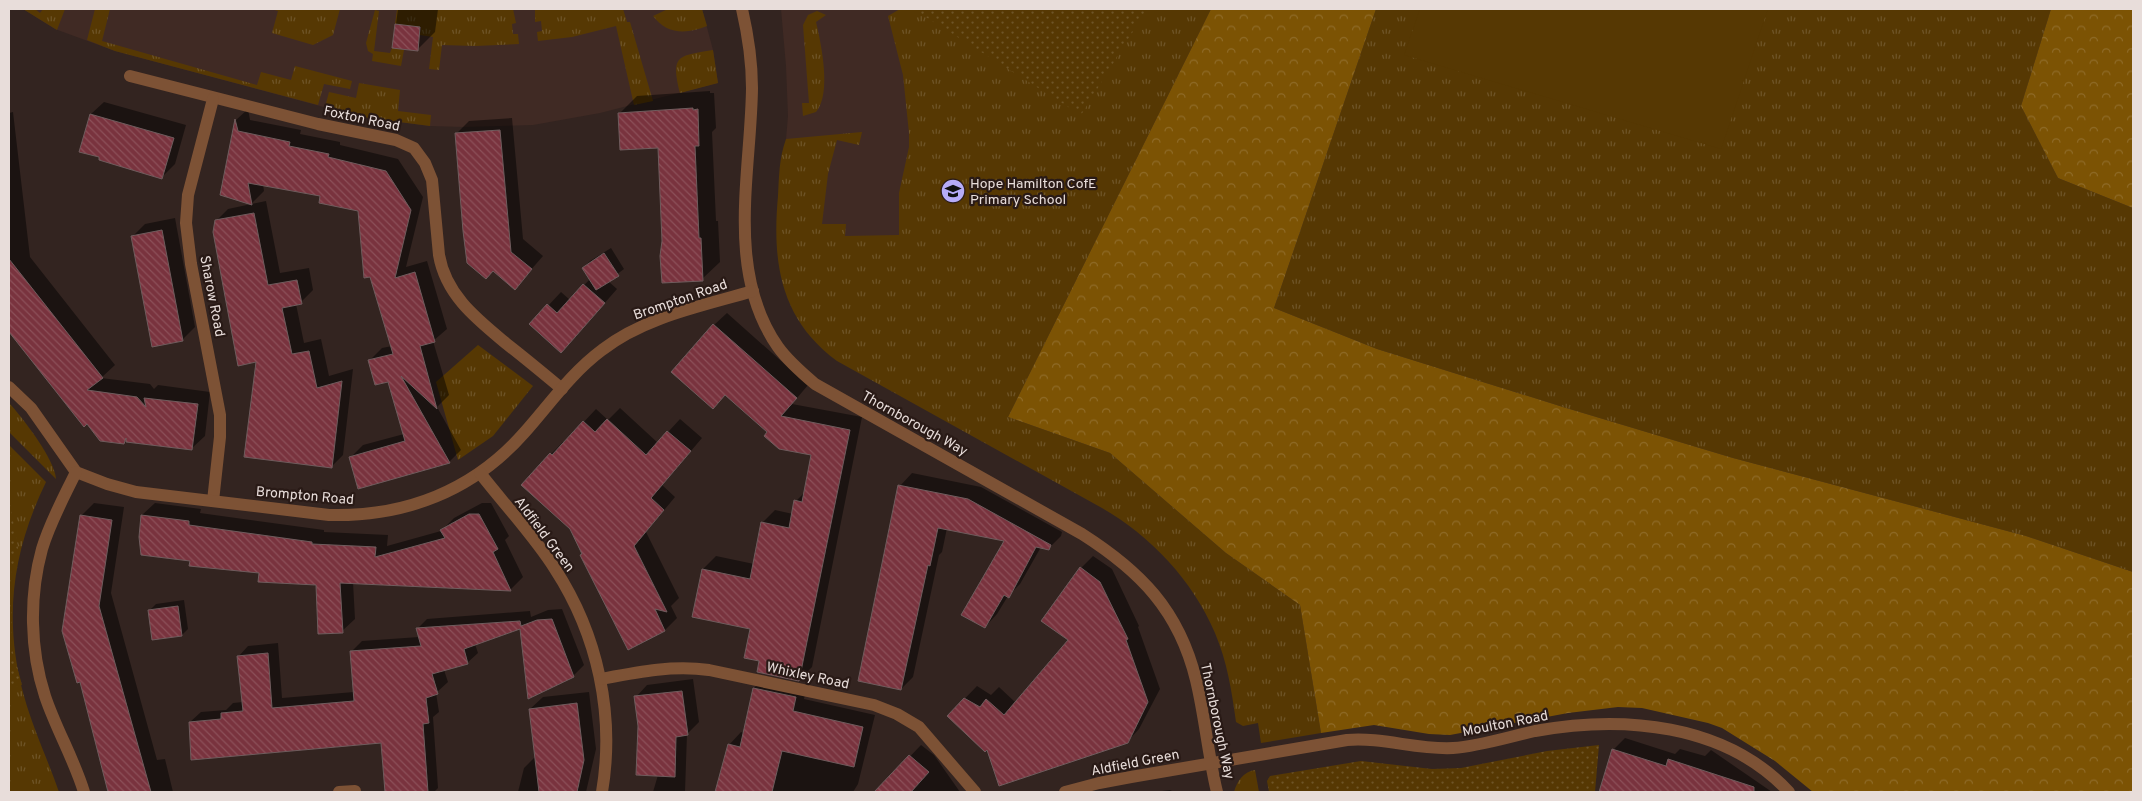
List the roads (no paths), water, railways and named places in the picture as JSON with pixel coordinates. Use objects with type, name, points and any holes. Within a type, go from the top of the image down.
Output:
[{"type":"street","name":"Thornborough Way","points":[[742,9],[752,86],[745,240],[748,269],[758,308],[778,347],[815,384],[1082,534],[1108,550],[1138,576],[1163,605],[1185,648],[1196,681],[1217,792]]},
{"type":"street","name":"Foxton Road","points":[[130,76],[213,99],[396,140],[414,148],[425,163],[432,180],[438,255],[440,266],[450,288],[467,310],[562,389]]},
{"type":"street","name":"Sharow Road","points":[[213,99],[188,195],[186,222],[191,264],[220,415],[220,437],[213,501]]},
{"type":"street","name":"Brompton Road","points":[[76,472],[107,484],[136,492],[328,515],[376,513],[396,510],[433,498],[461,486],[480,473],[512,446],[588,361],[614,341],[678,313],[753,291]]},
{"type":"street","points":[[9,386],[31,408],[76,472],[49,529],[43,548],[35,586],[34,620],[36,652],[44,694],[72,758],[84,792]]},
{"type":"street","name":"Aldfield Green","points":[[480,473],[555,568],[571,596],[582,623],[601,679],[607,740],[602,792]]},
{"type":"street","name":"Whixley Road","points":[[601,679],[656,669],[692,668],[710,670],[874,705],[897,714],[919,727],[975,792]]},
{"type":"street","name":"Moulton Road","points":[[1211,763],[1347,740],[1370,739],[1418,746],[1450,748],[1566,727],[1639,725],[1685,732],[1726,746],[1757,765],[1789,792]]},
{"type":"street","name":"Aldfield Green","points":[[1065,792],[1099,783],[1211,763]]},
{"type":"street","points":[[339,792],[355,791]]},
{"type":"place","name":"Hope Hamilton CofE Primary School","points":[[953,191]]}]
